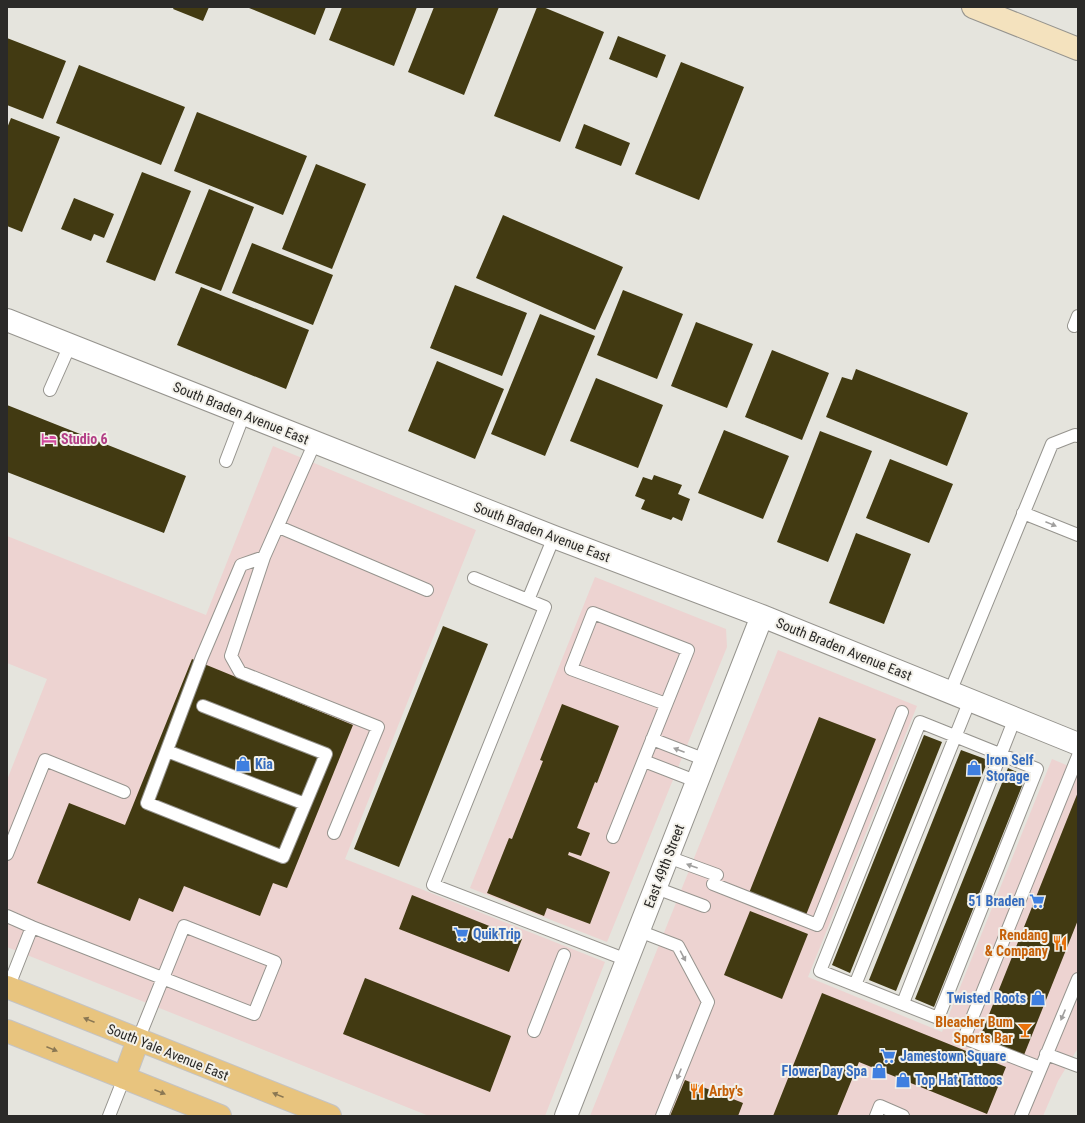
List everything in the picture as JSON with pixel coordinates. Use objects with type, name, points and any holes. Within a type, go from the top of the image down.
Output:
[{"type":"main road","name":"South Yale Avenue East","points":[[8,988],[330,1116]]},
{"type":"main road","points":[[7,1031],[220,1116]]},
{"type":"main road","points":[[124,1078],[138,1040]]},
{"type":"street","points":[[973,7],[1078,48]]},
{"type":"street","name":"South Braden Avenue East","points":[[7,320],[554,537],[762,616],[1078,744]]},
{"type":"street","name":"East 49th Street","points":[[566,1116],[762,616]]},
{"type":"lane","points":[[50,390],[70,345]]},
{"type":"lane","points":[[226,461],[244,414]]},
{"type":"lane","points":[[950,692],[1052,444],[1075,435],[1078,436]]},
{"type":"lane","points":[[315,442],[264,557],[231,656],[240,672],[378,727],[334,833]]},
{"type":"lane","points":[[1023,513],[1078,536]]},
{"type":"lane","points":[[278,527],[427,590]]},
{"type":"lane","points":[[528,600],[554,537]]},
{"type":"lane","points":[[203,706],[326,754],[283,856],[147,803],[202,657],[241,565],[264,557]]},
{"type":"lane","points":[[474,578],[545,607],[433,885],[627,960]]},
{"type":"lane","points":[[613,837],[688,650],[593,612],[571,669],[666,704]]},
{"type":"lane","points":[[855,985],[970,700]]},
{"type":"lane","points":[[668,857],[817,925],[902,712]]},
{"type":"lane","points":[[903,1003],[1015,718]]},
{"type":"lane","points":[[920,722],[1000,754],[1037,769],[938,1018],[820,971],[920,722]]},
{"type":"lane","points":[[652,740],[706,760]]},
{"type":"lane","points":[[167,750],[305,804]]},
{"type":"lane","points":[[1041,1068],[964,1038],[1078,756]]},
{"type":"lane","points":[[7,854],[45,760],[124,792]]},
{"type":"lane","points":[[644,761],[698,782]]},
{"type":"lane","points":[[656,888],[704,906]]},
{"type":"lane","points":[[7,916],[32,927],[163,978],[254,1014],[275,962],[184,926],[163,978],[138,1040]]},
{"type":"lane","points":[[8,988],[32,927]]},
{"type":"lane","points":[[639,931],[678,946],[708,1002],[662,1116]]},
{"type":"lane","points":[[534,1031],[564,955]]},
{"type":"lane","points":[[1021,1116],[1078,979]]},
{"type":"lane","points":[[1046,1054],[1078,1066]]},
{"type":"lane","points":[[109,1116],[124,1078]]},
{"type":"lane","points":[[876,1116],[880,1106],[903,1116]]},
{"type":"shaded area","points":[[273,446],[476,530],[345,859],[605,962],[545,1116],[429,1116],[7,947],[7,780],[47,679],[7,663],[7,536],[206,615]]},
{"type":"shaded area","points":[[595,577],[726,629],[727,647],[607,942],[470,888]]},
{"type":"shaded area","points":[[778,650],[917,706],[808,977],[942,1032],[1052,759],[1078,770],[1078,1048],[1058,1081],[1043,1116],[590,1116]]},
{"type":"building","points":[[174,7],[209,7],[203,21],[173,9]]},
{"type":"building","points":[[249,7],[326,7],[315,35]]},
{"type":"building","points":[[342,7],[417,7],[394,66],[329,40]]},
{"type":"building","points":[[434,7],[499,7],[464,95],[408,72]]},
{"type":"building","points":[[537,7],[543,7],[604,32],[560,142],[494,116]]},
{"type":"building","points":[[618,36],[666,55],[657,78],[609,59]]},
{"type":"building","points":[[7,38],[66,61],[43,119],[7,105]]},
{"type":"building","points":[[681,62],[744,87],[699,200],[635,174]]},
{"type":"building","points":[[79,65],[185,107],[161,165],[56,123]]},
{"type":"building","points":[[197,112],[307,156],[283,215],[174,171]]},
{"type":"building","points":[[11,118],[60,137],[22,232],[7,226],[7,128]]},
{"type":"building","points":[[584,124],[630,143],[621,166],[575,148]]},
{"type":"building","points":[[316,164],[366,184],[332,269],[282,249]]},
{"type":"building","points":[[142,172],[191,191],[155,281],[106,262]]},
{"type":"building","points":[[209,189],[254,207],[221,291],[175,273]]},
{"type":"building","points":[[74,198],[114,214],[104,238],[94,234],[91,241],[61,229]]},
{"type":"building","points":[[503,215],[623,267],[595,330],[476,278]]},
{"type":"building","points":[[252,243],[333,275],[313,325],[232,293]]},
{"type":"building","points":[[455,285],[527,313],[502,376],[430,348]]},
{"type":"building","points":[[201,287],[309,330],[286,389],[177,345]]},
{"type":"building","points":[[623,290],[683,314],[657,379],[597,355]]},
{"type":"building","points":[[540,314],[595,336],[545,456],[491,434]]},
{"type":"building","points":[[696,322],[753,344],[727,408],[671,386]]},
{"type":"building","points":[[772,350],[829,373],[802,440],[745,417]]},
{"type":"building","points":[[437,361],[504,389],[475,459],[408,431]]},
{"type":"building","points":[[856,369],[968,413],[947,466],[826,417],[842,377],[852,380]]},
{"type":"building","points":[[596,378],[663,405],[638,468],[570,441]]},
{"type":"building","name":"Studio 6","points":[[7,405],[186,476],[164,533],[7,472]]},
{"type":"building","points":[[724,430],[789,456],[763,519],[698,493]]},
{"type":"building","points":[[820,431],[872,451],[828,562],[777,542]]},
{"type":"building","points":[[890,459],[953,484],[929,543],[866,518]]},
{"type":"building","points":[[654,475],[682,485],[678,494],[690,499],[682,521],[673,517],[671,520],[641,509],[645,500],[635,496],[643,477],[652,480]]},
{"type":"building","points":[[856,533],[911,554],[884,624],[829,603]]},
{"type":"building","points":[[443,626],[488,644],[399,867],[354,849]]},
{"type":"building","name":"Kia","points":[[192,659],[353,725],[287,888],[273,883],[260,916],[184,886],[173,912],[139,898],[130,921],[37,883],[69,803],[125,825]]},
{"type":"building","points":[[562,704],[619,726],[597,783],[595,782],[577,828],[590,833],[581,856],[569,852],[568,855],[610,872],[590,924],[547,908],[544,916],[487,893],[509,838],[512,839],[543,761],[540,760]]},
{"type":"building","points":[[819,717],[876,739],[806,915],[749,893]]},
{"type":"building","points":[[924,735],[942,742],[850,973],[832,965]]},
{"type":"building","points":[[961,750],[988,760],[896,991],[869,980]]},
{"type":"building","points":[[1008,768],[1026,776],[934,1007],[915,999]]},
{"type":"building","points":[[1078,792],[1078,920],[1024,1055],[980,1037]]},
{"type":"building","name":"QuikTrip","points":[[412,895],[522,939],[509,972],[399,929]]},
{"type":"building","points":[[750,911],[808,934],[782,999],[724,975]]},
{"type":"building","points":[[365,978],[511,1036],[490,1092],[343,1034]]},
{"type":"building","points":[[822,993],[1006,1067],[987,1114],[859,1062],[837,1116],[773,1116]]},
{"type":"building","name":"Arby's","points":[[685,1080],[743,1103],[738,1116],[670,1116]]},
{"type":"place","name":"Studio 6","points":[[49,439]]},
{"type":"place","name":"Kia","points":[[243,764]]},
{"type":"place","name":"Iron Self Storage","points":[[974,768]]},
{"type":"place","name":"51 Braden","points":[[1037,901]]},
{"type":"place","name":"QuikTrip","points":[[461,934]]},
{"type":"place","name":"Rendang & Company","points":[[1060,943]]},
{"type":"place","name":"Twisted Roots","points":[[1038,998]]},
{"type":"place","name":"Bleacher Bum Sports Bar","points":[[1025,1030]]},
{"type":"place","name":"Jamestown Square","points":[[888,1056]]},
{"type":"place","name":"Flower Day Spa","points":[[879,1071]]},
{"type":"place","name":"Top Hat Tattoos","points":[[903,1080]]},
{"type":"place","name":"Arby's","points":[[697,1091]]}]
